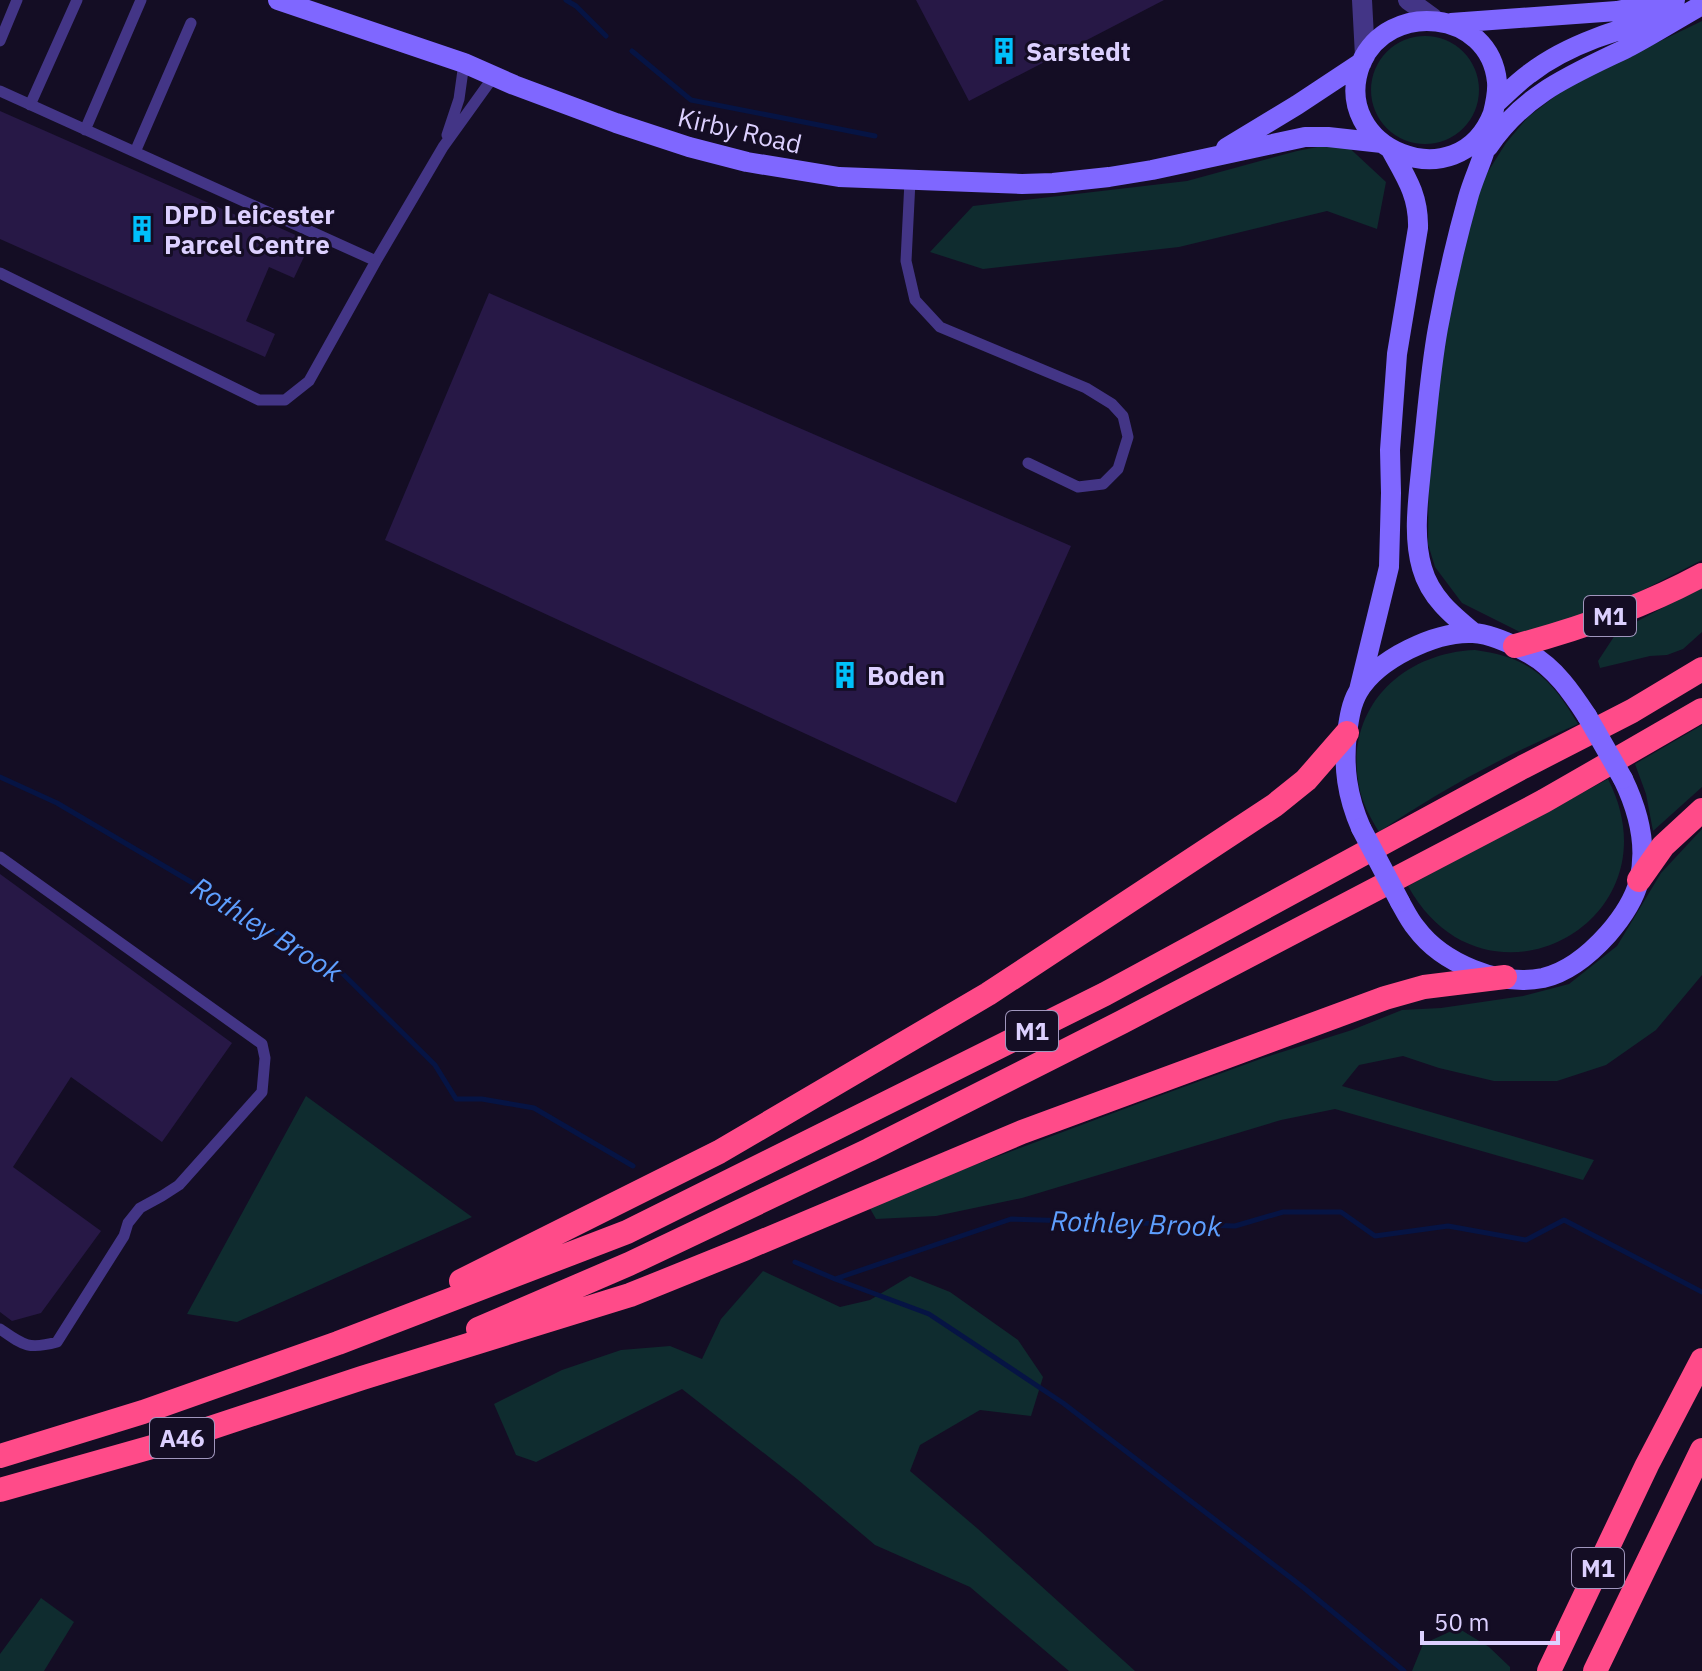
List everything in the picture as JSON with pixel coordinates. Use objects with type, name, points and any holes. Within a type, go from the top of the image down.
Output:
[{"type":"highway","name":"M1","points":[[1515,646],[1581,627],[1640,605],[1702,575]]},
{"type":"highway","name":"M1","points":[[338,1343],[627,1232],[1105,994],[1509,774],[1632,711],[1702,669]]},
{"type":"highway","name":"M1","points":[[362,1378],[629,1264],[869,1150],[1122,1022],[1516,815],[1702,710]]},
{"type":"highway","points":[[338,1343],[719,1152],[988,994],[1275,805],[1306,780],[1347,733]]},
{"type":"highway","points":[[1639,880],[1663,846],[1702,810]]},
{"type":"highway","points":[[362,1378],[630,1295],[1022,1132],[1385,998],[1424,987],[1505,977]]},
{"type":"highway","name":"A46","points":[[0,1456],[143,1412],[338,1343]]},
{"type":"highway","name":"M1","points":[[1549,1671],[1647,1465],[1702,1360]]},
{"type":"highway","name":"A46","points":[[0,1490],[159,1445],[362,1378]]},
{"type":"highway","name":"M1","points":[[1595,1671],[1702,1450]]},
{"type":"main road","name":"Kirby Road","points":[[278,0],[464,63],[514,85],[689,147],[747,162],[839,177],[1053,183],[1152,170],[1305,137],[1328,137],[1386,146]]},
{"type":"main road","points":[[1359,690],[1377,671],[1405,650],[1435,638],[1474,633],[1495,638],[1532,654],[1567,686],[1623,779],[1641,829],[1639,880],[1615,925],[1592,951],[1544,978],[1527,979],[1480,972],[1440,952],[1414,926],[1400,902],[1361,828],[1347,788],[1344,763],[1352,706],[1359,690],[1389,567],[1390,450],[1395,367],[1418,228],[1415,197],[1386,146],[1368,128],[1359,109],[1357,80],[1363,59],[1377,39],[1393,27],[1413,20],[1617,11],[1675,0]]},
{"type":"main road","points":[[1386,146],[1419,159],[1453,155],[1476,140],[1495,108],[1529,73],[1587,41],[1699,6]]},
{"type":"main road","points":[[1484,154],[1507,124],[1546,89],[1629,47],[1699,6]]},
{"type":"main road","points":[[1442,20],[1469,32],[1489,54],[1496,73],[1495,108],[1453,253],[1438,329],[1423,448],[1417,540],[1422,571],[1434,596],[1474,633]]},
{"type":"main road","name":"Kirby Road","points":[[1213,156],[1297,105],[1363,59]]},
{"type":"street","points":[[1362,0],[1363,59]]},
{"type":"street","points":[[1408,0],[1442,20]]},
{"type":"lane","points":[[0,41],[17,0]]},
{"type":"lane","points":[[30,105],[77,0]]},
{"type":"lane","points":[[85,130],[141,0]]},
{"type":"lane","points":[[135,152],[191,23]]},
{"type":"lane","points":[[443,147],[459,99],[464,63]]},
{"type":"lane","points":[[0,273],[259,400],[285,400],[309,381],[443,147],[494,76]]},
{"type":"lane","points":[[0,91],[376,261]]},
{"type":"lane","points":[[910,181],[906,261],[915,300],[940,327],[1086,388],[1112,404],[1123,416],[1128,437],[1118,469],[1103,484],[1078,487],[1028,463]]},
{"type":"lane","points":[[0,857],[262,1044],[265,1058],[262,1092],[179,1185],[140,1208],[57,1342],[42,1346],[22,1345],[0,1329]]},
{"type":"green space","points":[[1702,21],[1702,560],[1590,617],[1550,631],[1520,632],[1462,603],[1435,567],[1428,544],[1429,448],[1441,337],[1477,189],[1506,143],[1528,117],[1571,84]]},
{"type":"green space","points":[[1425,36],[1446,40],[1463,52],[1475,69],[1479,90],[1475,111],[1463,128],[1446,140],[1425,144],[1404,140],[1387,128],[1375,111],[1371,90],[1375,69],[1387,52],[1404,40]]},
{"type":"green space","points":[[1343,142],[1386,182],[1377,229],[1327,211],[1179,247],[983,269],[930,252],[973,206],[1187,181],[1297,151]]},
{"type":"green space","points":[[1702,587],[1702,632],[1683,649],[1600,668],[1598,661],[1617,632]]},
{"type":"green space","points":[[1475,650],[1510,658],[1537,672],[1558,694],[1578,724],[1476,773],[1379,832],[1359,786],[1357,758],[1360,733],[1369,710],[1401,674],[1423,662]]},
{"type":"green space","points":[[1702,725],[1702,787],[1653,831],[1646,794],[1635,764]]},
{"type":"green space","points":[[1608,779],[1624,830],[1618,876],[1597,913],[1564,939],[1524,951],[1482,948],[1442,927],[1408,886]]},
{"type":"green space","points":[[1702,829],[1702,975],[1656,1030],[1606,1065],[1557,1081],[1494,1081],[1403,1056],[1359,1065],[1342,1086],[1594,1160],[1583,1180],[1335,1109],[1281,1120],[1022,1198],[936,1216],[876,1219],[868,1205],[1263,1058],[1352,1030],[1402,1010],[1441,1008],[1523,996],[1569,984],[1617,946],[1661,873]]},
{"type":"green space","points":[[306,1096],[472,1217],[237,1322],[187,1314]]},
{"type":"green space","points":[[763,1271],[840,1307],[870,1300],[910,1276],[950,1292],[1018,1340],[1043,1377],[1031,1416],[980,1410],[920,1445],[910,1471],[1135,1671],[1069,1671],[970,1587],[875,1545],[682,1389],[536,1462],[516,1455],[494,1404],[562,1370],[621,1350],[670,1346],[702,1359],[721,1319]]},
{"type":"green space","points":[[41,1598],[74,1622],[44,1671],[0,1671],[0,1654]]},
{"type":"green space","points":[[1458,1628],[1489,1647],[1510,1667],[1510,1671],[1412,1671],[1423,1644]]},
{"type":"building","name":"Sarstedt","points":[[916,0],[1164,0],[969,101]]},
{"type":"building","name":"DPD Leicester Parcel Centre","points":[[0,111],[245,219],[247,213],[311,242],[294,278],[269,267],[246,321],[275,334],[265,357],[0,239]]},
{"type":"building","name":"Boden","points":[[489,293],[1071,546],[956,803],[385,540]]},
{"type":"building","points":[[0,874],[232,1043],[162,1142],[71,1077],[13,1167],[101,1231],[41,1313],[12,1321],[0,1312]]},
{"type":"waterway","points":[[566,0],[606,36]]},
{"type":"waterway","points":[[632,51],[691,100],[875,136]]},
{"type":"waterway","name":"Rothley Brook","points":[[0,777],[57,803],[337,968],[435,1065],[456,1099],[482,1099],[534,1108],[633,1166]]},
{"type":"waterway","name":"Rothley Brook","points":[[795,1262],[835,1279],[1011,1219],[1235,1226],[1283,1212],[1341,1212],[1375,1236],[1448,1226],[1526,1240],[1564,1220],[1702,1292]]},
{"type":"waterway","name":"Rothley Brook","points":[[835,1279],[929,1314],[1063,1403],[1304,1588],[1404,1671]]},
{"type":"place","name":"Sarstedt","points":[[1004,51]]},
{"type":"place","name":"DPD Leicester Parcel Centre","points":[[142,229]]},
{"type":"place","name":"Boden","points":[[845,675]]}]
